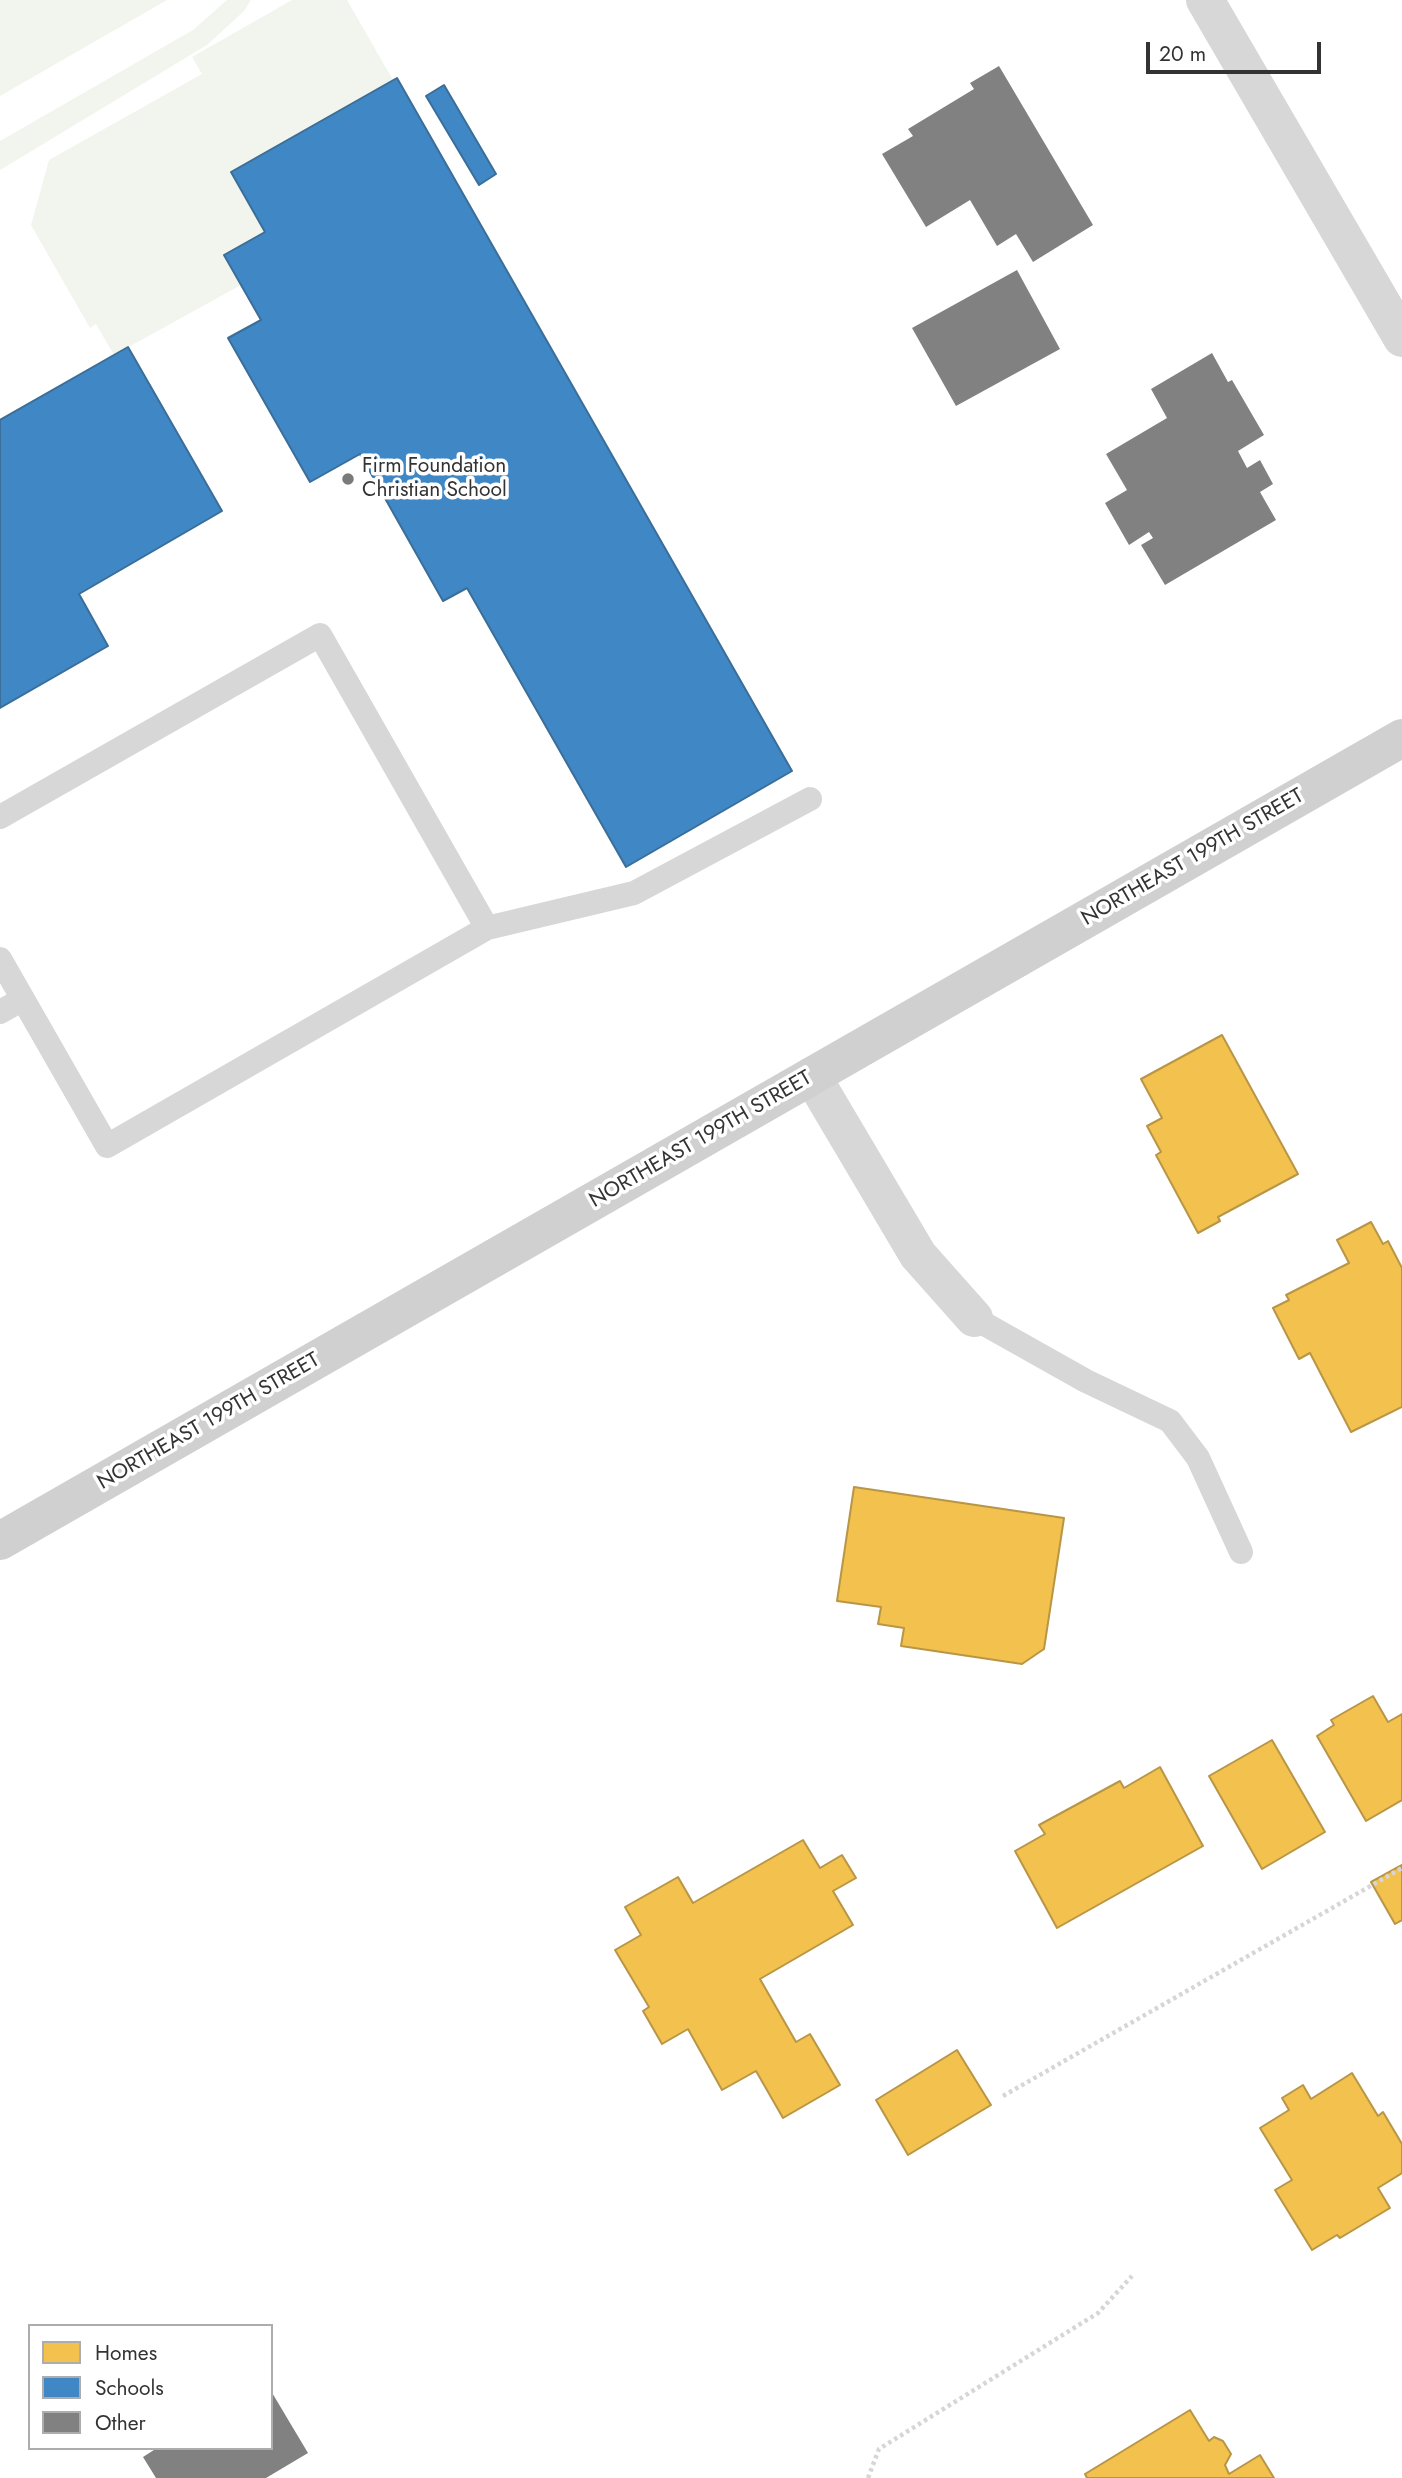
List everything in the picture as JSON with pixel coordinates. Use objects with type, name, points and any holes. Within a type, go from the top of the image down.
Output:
[{"type":"main road","name":"NORTHEAST 199TH STREET","points":[[0,1541],[1402,738]]},
{"type":"street","points":[[1205,0],[1402,338]]},
{"type":"street","points":[[812,1076],[918,1255],[974,1318]]},
{"type":"lane","points":[[0,817],[320,635],[487,928]]},
{"type":"lane","points":[[0,959],[107,1146],[487,928],[634,894],[810,799]]},
{"type":"lane","points":[[0,1012],[23,999]]},
{"type":"lane","points":[[974,1318],[1086,1381],[1170,1421],[1198,1458],[1241,1552]]},
{"type":"path","points":[[1003,2096],[1402,1868]]},
{"type":"path","points":[[868,2478],[879,2449],[1098,2313],[1132,2276]]},
{"type":"shaded area","points":[[0,0],[167,0],[0,96]]},
{"type":"shaded area","points":[[227,0],[251,0],[244,11],[207,45],[0,170],[0,141],[193,30]]},
{"type":"shaded area","points":[[292,0],[347,0],[393,80],[231,172],[265,232],[224,255],[241,285],[114,355],[96,324],[90,328],[31,225],[49,160],[202,74],[192,57]]},
{"type":"building: Homes","points":[[1222,1035],[1298,1174],[1218,1217],[1220,1221],[1198,1233],[1156,1155],[1161,1152],[1147,1126],[1162,1118],[1141,1079]]},
{"type":"building: Homes","points":[[1371,1222],[1383,1244],[1388,1241],[1402,1268],[1402,1407],[1351,1432],[1310,1353],[1299,1359],[1273,1308],[1289,1300],[1286,1295],[1349,1263],[1337,1240]]},
{"type":"building: Homes","points":[[854,1487],[1064,1518],[1044,1649],[1022,1664],[901,1646],[904,1628],[878,1624],[881,1607],[837,1601]]},
{"type":"building: Homes","points":[[1373,1696],[1388,1722],[1402,1714],[1402,1800],[1366,1821],[1317,1736],[1334,1725],[1331,1720]]},
{"type":"building: Homes","points":[[1272,1740],[1325,1832],[1262,1869],[1209,1776]]},
{"type":"building: Homes","points":[[1160,1767],[1203,1846],[1057,1928],[1015,1851],[1045,1834],[1039,1825],[1120,1781],[1124,1788]]},
{"type":"building: Homes","points":[[803,1840],[820,1868],[842,1855],[856,1878],[833,1891],[853,1925],[760,1979],[796,2042],[810,2034],[840,2085],[783,2118],[756,2071],[722,2090],[688,2029],[662,2044],[643,2011],[649,2007],[615,1950],[641,1935],[625,1907],[678,1877],[693,1903]]},
{"type":"building: Homes","points":[[1402,1865],[1402,1920],[1395,1924],[1371,1882]]},
{"type":"building: Homes","points":[[957,2050],[991,2105],[908,2155],[876,2100]]},
{"type":"building: Homes","points":[[1352,2073],[1378,2116],[1383,2112],[1402,2144],[1402,2173],[1378,2188],[1390,2208],[1340,2238],[1337,2235],[1312,2250],[1275,2190],[1292,2180],[1260,2128],[1289,2110],[1282,2098],[1303,2085],[1311,2099]]},
{"type":"building: Homes","points":[[1190,2410],[1209,2441],[1214,2437],[1223,2441],[1231,2454],[1225,2465],[1229,2474],[1260,2455],[1274,2478],[1087,2478],[1085,2474]]},
{"type":"building: Schools","points":[[397,78],[792,771],[626,867],[467,588],[443,601],[360,454],[310,482],[228,338],[261,320],[224,255],[265,232],[231,172]]},
{"type":"building: Schools","points":[[444,85],[496,174],[479,185],[426,96]]},
{"type":"building: Schools","points":[[128,347],[222,511],[79,594],[108,646],[0,708],[0,420]]},
{"type":"building: Other","points":[[999,66],[1093,225],[1033,262],[1016,234],[997,246],[970,200],[926,227],[882,154],[913,136],[908,129],[974,89],[970,83]]},
{"type":"building: Other","points":[[1017,270],[1060,349],[956,406],[912,328]]},
{"type":"building: Other","points":[[1212,353],[1228,382],[1232,380],[1264,435],[1238,451],[1247,468],[1260,460],[1273,484],[1260,492],[1276,520],[1165,585],[1141,545],[1153,538],[1149,532],[1129,545],[1105,503],[1127,490],[1106,454],[1167,418],[1151,389]]},
{"type":"building: Other","points":[[273,2394],[308,2453],[266,2478],[156,2478],[143,2457],[154,2450],[273,2450]]},
{"type":"place","name":"Firm Foundation Christian School","points":[[348,479]]}]
